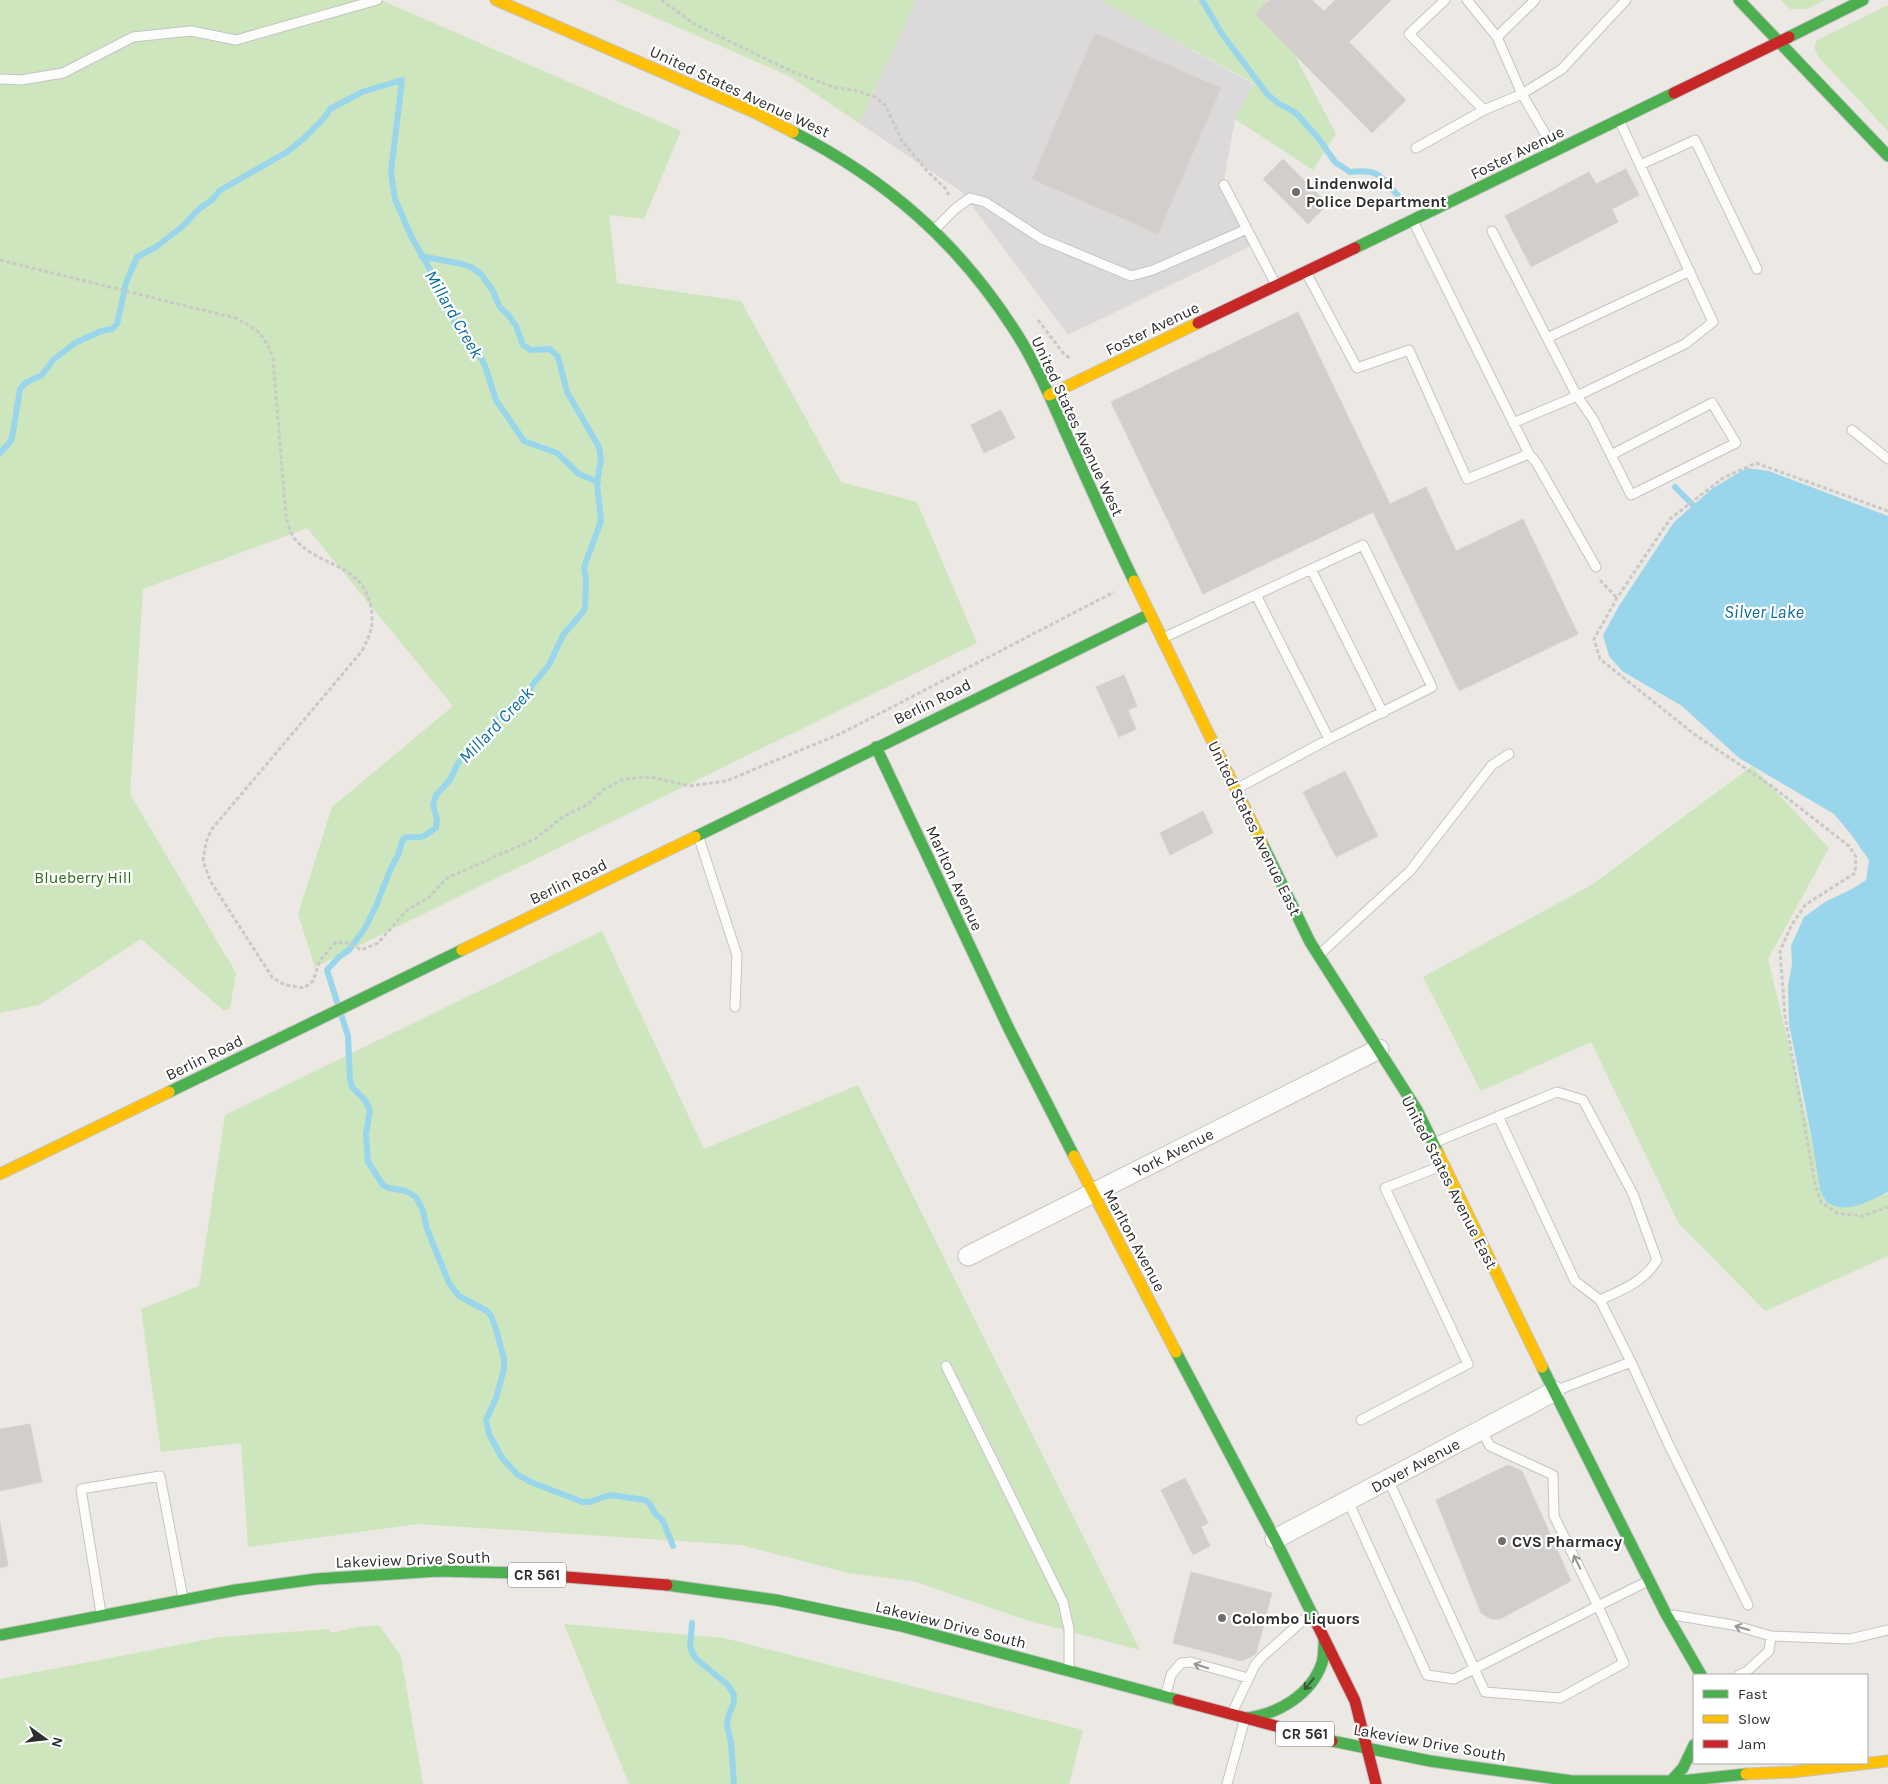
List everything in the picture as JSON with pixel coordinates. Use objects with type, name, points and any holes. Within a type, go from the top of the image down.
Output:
[{"type":"street","name":"United States Avenue West","points":[[496,0],[756,113],[830,151],[888,191],[934,230],[967,265],[1016,332],[1049,395],[1112,536],[1150,614]]},
{"type":"street","points":[[1740,0],[1888,156]]},
{"type":"street","name":"Foster Avenue","points":[[1049,395],[1620,120],[1863,0]]},
{"type":"street","name":"United States Avenue East","points":[[1150,614],[1310,942],[1417,1110],[1524,1332],[1666,1614],[1700,1674]]},
{"type":"street","name":"Berlin Road","points":[[0,1174],[1150,614]]},
{"type":"street","name":"Marlton Avenue","points":[[876,747],[1009,1029],[1092,1193],[1275,1539],[1355,1701],[1376,1784]]},
{"type":"street","name":"York Avenue","points":[[968,1256],[1379,1049]]},
{"type":"street","name":"Dover Avenue","points":[[1275,1539],[1555,1391]]},
{"type":"street","name":"Lakeview Drive South","points":[[0,1635],[236,1590],[316,1579],[438,1571],[511,1572],[667,1585],[776,1600],[901,1626],[1327,1740],[1430,1761],[1567,1782],[1671,1782],[1862,1764]]},
{"type":"street","points":[[1245,1718],[1259,1718],[1283,1707],[1311,1685],[1322,1662],[1324,1640]]},
{"type":"street","points":[[1671,1782],[1683,1768],[1693,1747]]},
{"type":"street","name":"Lakeview Drive South","points":[[1868,1763],[1888,1761]]},
{"type":"lane","points":[[0,80],[21,80],[63,73],[133,37],[191,30],[236,40],[377,0]]},
{"type":"lane","points":[[1445,0],[1409,34],[1484,110]]},
{"type":"lane","points":[[1467,0],[1497,37],[1522,94],[1556,151]]},
{"type":"lane","points":[[1497,37],[1535,0]]},
{"type":"lane","points":[[1416,148],[1484,110],[1522,94],[1562,69],[1626,0]]},
{"type":"lane","points":[[1513,423],[1577,396],[1685,344],[1714,322],[1620,120]]},
{"type":"lane","points":[[1640,165],[1695,140],[1757,269]]},
{"type":"lane","points":[[1224,185],[1277,286]]},
{"type":"lane","points":[[934,230],[955,209],[970,198],[986,202],[1042,239],[1131,276],[1153,270],[1247,229]]},
{"type":"lane","points":[[1413,220],[1529,454],[1536,462],[1595,570]]},
{"type":"lane","points":[[1492,231],[1577,396],[1593,419],[1611,455],[1631,495],[1736,443],[1712,403],[1611,455]]},
{"type":"lane","points":[[1547,338],[1690,271]]},
{"type":"lane","points":[[1306,272],[1358,368],[1408,350],[1467,479],[1529,454]]},
{"type":"lane","points":[[1852,430],[1888,459]]},
{"type":"lane","points":[[1162,638],[1363,545],[1432,687],[1236,790]]},
{"type":"lane","points":[[1311,569],[1383,713]]},
{"type":"lane","points":[[1256,595],[1329,740]]},
{"type":"lane","points":[[1319,955],[1410,871],[1492,765],[1509,754]]},
{"type":"lane","points":[[698,835],[737,955],[735,1007]]},
{"type":"lane","points":[[1433,1143],[1557,1092],[1583,1100],[1633,1194],[1657,1260],[1650,1271],[1627,1288],[1600,1300]]},
{"type":"lane","points":[[1498,1116],[1575,1281],[1600,1300],[1631,1362],[1668,1444],[1748,1605]]},
{"type":"lane","points":[[1361,1420],[1468,1364],[1385,1188],[1444,1165]]},
{"type":"lane","points":[[1555,1391],[1631,1362]]},
{"type":"lane","points":[[946,1366],[1064,1602],[1069,1629],[1069,1670]]},
{"type":"lane","points":[[1388,1479],[1485,1692],[1560,1698],[1624,1663],[1554,1516],[1553,1475],[1490,1446],[1481,1430]]},
{"type":"lane","points":[[101,1616],[81,1489],[160,1476],[183,1600]]},
{"type":"lane","points":[[1348,1501],[1427,1675],[1454,1679],[1649,1580]]},
{"type":"lane","points":[[1232,1714],[1248,1678],[1262,1657],[1311,1614]]},
{"type":"lane","points":[[1666,1614],[1733,1625],[1771,1636],[1850,1639],[1887,1632]]},
{"type":"lane","points":[[1741,1674],[1769,1651],[1771,1636]]},
{"type":"lane","points":[[1166,1696],[1171,1676],[1181,1663],[1191,1662],[1248,1678]]},
{"type":"lane","points":[[1227,1784],[1245,1718]]},
{"type":"path","points":[[0,260],[236,318],[256,328],[266,340],[272,358],[286,517],[293,536],[301,545],[317,556],[356,576],[367,593],[373,623],[369,638],[362,651],[212,829],[206,842],[203,861],[212,882],[272,977],[285,985],[304,988],[313,981],[320,960],[336,942],[349,943],[361,950],[378,943],[406,911],[429,897],[447,878],[535,839],[564,816],[587,805],[603,790],[624,778],[650,777],[690,786],[726,781],[842,733],[1135,582]]},
{"type":"path","points":[[1888,510],[1756,463],[1723,478],[1670,519],[1616,598],[1594,639],[1600,659],[1694,734],[1773,787],[1832,831],[1849,846],[1856,857],[1855,873],[1805,905],[1791,926],[1780,951],[1785,1016],[1815,1184],[1821,1202],[1837,1213],[1863,1216],[1888,1207]]},
{"type":"path","points":[[1595,570],[1616,598]]},
{"type":"path","points":[[842,733],[853,758]]},
{"type":"shaded area","points":[[916,0],[1100,0],[1254,84],[1235,119],[1222,192],[1253,245],[1068,335],[962,192],[859,123]]},
{"type":"green space","name":"Blueberry Hill","points":[[0,0],[381,0],[681,131],[644,219],[609,215],[617,283],[741,301],[841,482],[917,502],[977,643],[315,967],[298,914],[332,807],[453,706],[307,528],[143,589],[130,794],[236,973],[230,1008],[224,1011],[141,939],[39,1005],[0,1013]]},
{"type":"green space","points":[[615,0],[916,0],[859,123],[789,76]]},
{"type":"green space","points":[[1100,0],[1266,0],[1336,134],[1313,170],[1235,119],[1254,83]]},
{"type":"green space","points":[[1781,0],[1825,0],[1807,9],[1790,9]]},
{"type":"green space","points":[[1888,5],[1888,131],[1820,59],[1815,48],[1817,40]]},
{"type":"green space","points":[[1752,766],[1829,848],[1768,959],[1827,1203],[1888,1194],[1888,1256],[1765,1311],[1679,1224],[1591,1042],[1481,1091],[1423,977],[1593,884]]},
{"type":"green space","points":[[602,931],[704,1149],[858,1085],[1140,1650],[1026,1620],[913,1581],[848,1573],[741,1545],[418,1524],[248,1547],[241,1443],[161,1452],[141,1309],[199,1286],[225,1115]]},
{"type":"green space","points":[[564,1624],[724,1638],[1083,1730],[1069,1784],[629,1784]]},
{"type":"green space","points":[[379,1625],[401,1656],[423,1784],[0,1784],[0,1679],[220,1637],[329,1629],[331,1633],[357,1627]]},
{"type":"water","name":"Silver Lake","points":[[1747,468],[1769,471],[1888,516],[1888,1192],[1865,1203],[1851,1207],[1835,1206],[1827,1203],[1820,1190],[1789,1024],[1788,986],[1792,964],[1791,946],[1804,917],[1825,902],[1866,880],[1869,860],[1834,814],[1739,758],[1682,706],[1622,671],[1609,656],[1603,635],[1619,606],[1674,522],[1713,488]]},
{"type":"building","points":[[1269,0],[1312,0],[1324,11],[1335,0],[1391,0],[1349,42],[1406,100],[1372,133],[1255,14]]},
{"type":"building","points":[[1095,33],[1221,88],[1158,234],[1032,179]]},
{"type":"building","name":"Lindenwold Police Department","points":[[1283,159],[1328,204],[1308,224],[1263,179]]},
{"type":"building","points":[[1626,169],[1639,195],[1612,209],[1618,222],[1531,267],[1505,216],[1589,172],[1596,184]]},
{"type":"building","points":[[1298,312],[1390,504],[1426,487],[1456,551],[1523,519],[1578,634],[1459,691],[1373,512],[1203,594],[1111,402]]},
{"type":"building","points":[[1001,410],[1015,438],[984,453],[971,425]]},
{"type":"building","points":[[1124,675],[1137,706],[1128,710],[1136,729],[1119,737],[1096,687]]},
{"type":"building","points":[[1345,771],[1378,836],[1336,857],[1303,792]]},
{"type":"building","points":[[1203,811],[1213,833],[1170,855],[1160,833]]},
{"type":"building","points":[[30,1424],[42,1482],[0,1491],[0,1429]]},
{"type":"building","name":"CVS Pharmacy","points":[[1508,1465],[1522,1471],[1571,1581],[1500,1619],[1491,1619],[1481,1613],[1436,1500]]},
{"type":"building","points":[[1185,1478],[1208,1523],[1201,1527],[1210,1546],[1193,1555],[1161,1490]]},
{"type":"building","points":[[0,1522],[8,1566],[0,1568]]},
{"type":"building","name":"Colombo Liquors","points":[[1191,1572],[1272,1593],[1256,1654],[1242,1661],[1173,1643]]},
{"type":"waterway","points":[[1202,0],[1222,34],[1268,95],[1296,113],[1319,139],[1335,162],[1350,172],[1369,172],[1381,177],[1403,201]]},
{"type":"waterway","points":[[0,453],[11,441],[20,389],[25,383],[42,375],[53,360],[75,343],[101,331],[112,329],[117,324],[126,283],[137,257],[156,247],[183,226],[199,209],[213,199],[219,191],[287,152],[303,139],[325,117],[330,109],[362,92],[402,80],[391,172],[395,199],[411,236],[427,264],[458,328],[479,354],[496,400],[524,441],[557,453],[579,474],[598,482]]},
{"type":"waterway","name":"Millard Creek","points":[[338,1005],[327,970],[339,957],[349,950],[365,928],[398,855],[403,839],[424,836],[436,828],[437,819],[433,805],[436,795],[450,780],[458,763],[474,747],[486,739],[500,717],[510,707],[527,696],[533,684],[549,665],[563,635],[583,612],[585,607],[586,580],[584,567],[601,521],[597,483],[601,459],[599,447],[567,392],[558,357],[550,349],[531,350],[523,345],[516,326],[499,306],[493,291],[481,274],[471,267],[462,264],[421,256]]},
{"type":"waterway","points":[[1675,487],[1697,509]]},
{"type":"waterway","name":"Millard Creek","points":[[341,1014],[348,1036],[352,1087],[365,1100],[370,1110],[366,1134],[368,1162],[383,1185],[406,1191],[416,1197],[423,1211],[427,1229],[449,1283],[459,1296],[487,1311],[496,1329],[504,1359],[504,1369],[496,1398],[486,1420],[489,1434],[502,1458],[518,1475],[533,1483],[583,1502],[589,1502],[610,1495],[645,1500],[663,1521],[673,1546]]},
{"type":"waterway","name":"Millard Creek","points":[[692,1623],[690,1647],[695,1658],[728,1685],[734,1695],[734,1702],[728,1717],[727,1726],[731,1742],[734,1784]]},
{"type":"traffic: fast","points":[[1739,0],[1888,156]]},
{"type":"traffic: fast","points":[[1789,37],[1863,0]]},
{"type":"traffic: fast","points":[[1355,248],[1674,93]]},
{"type":"traffic: fast","points":[[793,132],[859,171],[918,216],[969,269],[993,299],[1015,331],[1036,368],[1134,581]]},
{"type":"traffic: fast","points":[[695,837],[1150,614]]},
{"type":"traffic: fast","points":[[876,747],[1009,1029],[1074,1156]]},
{"type":"traffic: fast","points":[[1262,843],[1310,942],[1417,1110],[1438,1153]]},
{"type":"traffic: fast","points":[[169,1092],[462,950]]},
{"type":"traffic: fast","points":[[1176,1352],[1275,1539],[1317,1624]]},
{"type":"traffic: fast","points":[[1542,1367],[1666,1614],[1700,1674]]},
{"type":"traffic: fast","points":[[0,1635],[236,1590],[316,1579],[438,1571],[516,1573]]},
{"type":"traffic: fast","points":[[667,1585],[776,1600],[901,1626],[1178,1700]]},
{"type":"traffic: fast","points":[[1247,1718],[1259,1716],[1281,1707],[1292,1701],[1310,1685],[1322,1663],[1324,1640]]},
{"type":"traffic: fast","points":[[1332,1741],[1430,1761],[1572,1781],[1681,1781],[1746,1774]]},
{"type":"traffic: fast","points":[[1671,1781],[1683,1768],[1693,1747]]},
{"type":"traffic: slow","points":[[496,0],[756,113],[793,132]]},
{"type":"traffic: slow","points":[[1049,395],[1198,323]]},
{"type":"traffic: slow","points":[[1134,581],[1262,843]]},
{"type":"traffic: slow","points":[[462,950],[695,837]]},
{"type":"traffic: slow","points":[[0,1174],[169,1092]]},
{"type":"traffic: slow","points":[[1438,1153],[1542,1367]]},
{"type":"traffic: slow","points":[[1074,1156],[1176,1352]]},
{"type":"traffic: slow","points":[[1868,1763],[1888,1761]]},
{"type":"traffic: slow","points":[[1746,1774],[1792,1772],[1862,1764]]},
{"type":"traffic: jam","points":[[1674,93],[1789,37]]},
{"type":"traffic: jam","points":[[1198,323],[1355,248]]},
{"type":"traffic: jam","points":[[516,1573],[667,1585]]},
{"type":"traffic: jam","points":[[1317,1624],[1355,1701],[1376,1784]]},
{"type":"traffic: jam","points":[[1178,1700],[1332,1741]]},
{"type":"place","name":"Lindenwold Police Department","points":[[1296,192]]},
{"type":"place","name":"CVS Pharmacy","points":[[1502,1541]]},
{"type":"place","name":"Colombo Liquors","points":[[1222,1618]]}]
